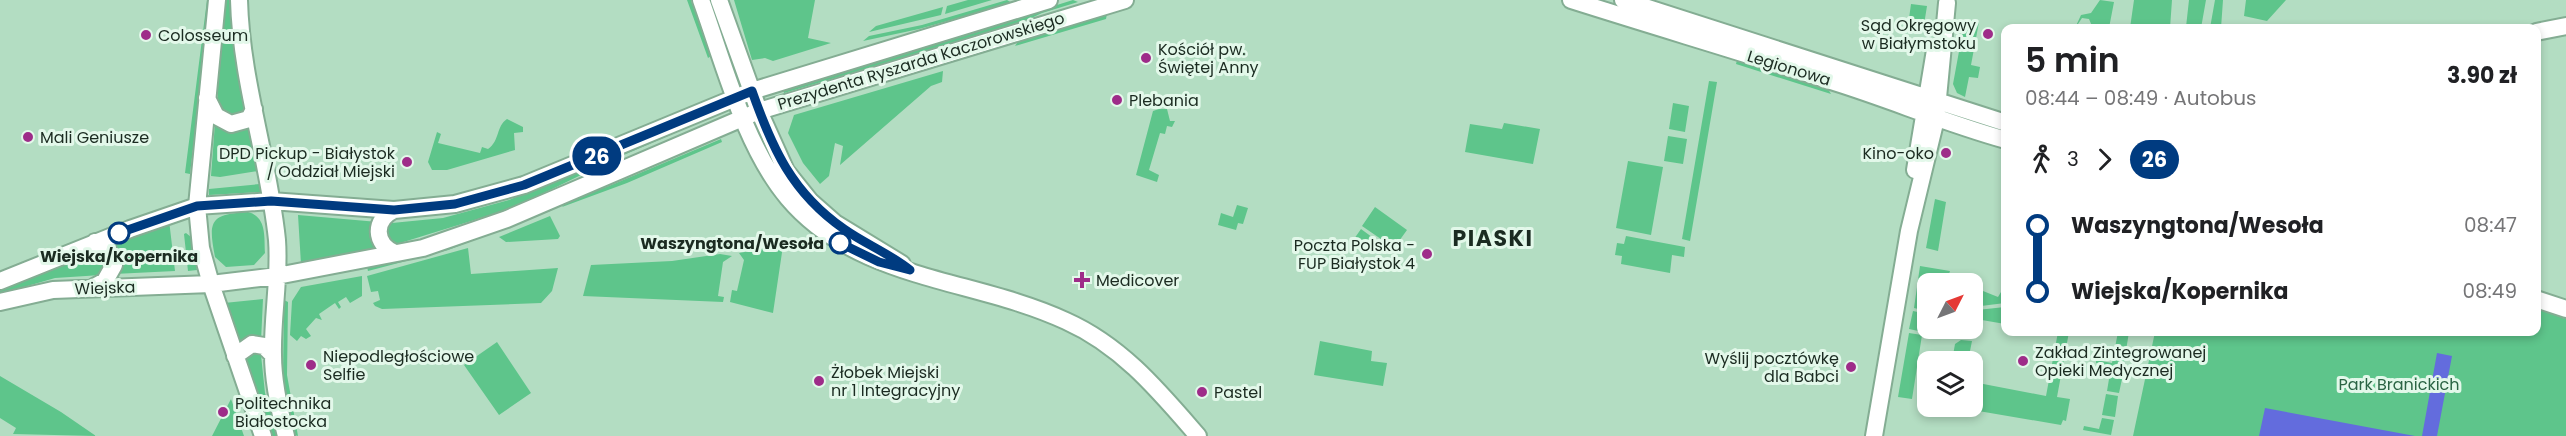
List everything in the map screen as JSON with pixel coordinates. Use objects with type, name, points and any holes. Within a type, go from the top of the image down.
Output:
[{"type":"main road","points":[[218,0],[197,206],[201,248],[263,436]]},
{"type":"main road","points":[[238,0],[277,244],[274,384],[286,436]]},
{"type":"main road","points":[[701,0],[708,20],[744,94],[759,111],[780,161],[805,206]]},
{"type":"main road","points":[[719,0],[744,94],[743,117],[767,169],[805,206],[896,259],[910,270],[1017,301],[1086,331],[1134,366],[1198,436]]},
{"type":"main road","name":"Prezydenta Ryszarda Kaczorowskiego","points":[[197,206],[271,201],[394,210],[455,204],[524,185],[744,94],[1049,0]]},
{"type":"main road","name":"Prezydenta Ryszarda Kaczorowskiego","points":[[277,276],[423,248],[507,219],[759,111],[1085,6],[1125,0]]},
{"type":"main road","name":"Legionowa","points":[[1571,0],[1835,82],[1929,116],[2001,138]]},
{"type":"main road","name":"Legionowa","points":[[1623,0],[2001,121]]},
{"type":"main road","points":[[1874,436],[1933,98],[1947,2]]},
{"type":"main road","points":[[708,20],[716,24],[722,22],[725,16]]},
{"type":"main road","points":[[2541,31],[2566,26]]},
{"type":"main road","points":[[207,96],[216,116],[231,124],[249,119],[254,109]]},
{"type":"main road","points":[[0,281],[95,242],[197,206]]},
{"type":"main road","points":[[394,210],[382,219],[378,232],[383,246],[395,254]]},
{"type":"main road","points":[[94,287],[105,281],[114,266],[109,252],[95,242]]},
{"type":"main road","name":"Wiejska","points":[[0,302],[53,290],[211,284],[277,276]]},
{"type":"main road","points":[[2541,301],[2566,309]]},
{"type":"main road","points":[[236,356],[246,346],[258,344],[269,349],[273,355]]},
{"type":"green space","points":[[207,0],[211,0],[190,174],[185,173]]},
{"type":"green space","points":[[222,0],[232,0],[247,108],[235,118],[217,110]]},
{"type":"green space","points":[[687,0],[691,0],[711,56],[708,58]]},
{"type":"green space","points":[[734,0],[815,0],[808,38],[831,43],[773,61],[765,58],[752,60]]},
{"type":"green space","points":[[968,0],[992,0],[945,14],[947,6]]},
{"type":"green space","points":[[1007,0],[1012,3],[919,29],[863,41],[869,36],[922,25]]},
{"type":"green space","points":[[1073,0],[1078,2],[1042,13],[1021,23],[784,93],[783,90]]},
{"type":"green space","points":[[2100,0],[2114,2],[2110,24],[2091,24],[2089,19],[2082,18],[2077,24],[2081,15],[2091,13]]},
{"type":"green space","points":[[2134,0],[2172,0],[2170,24],[2131,24]]},
{"type":"green space","points":[[2189,0],[2206,0],[2202,24],[2186,24]]},
{"type":"green space","points":[[2215,0],[2223,0],[2221,24],[2211,24]]},
{"type":"green space","points":[[2246,0],[2286,0],[2267,21],[2244,16]]},
{"type":"green space","points":[[1911,4],[1927,6],[1923,31],[1914,34],[1907,33]]},
{"type":"green space","points":[[943,7],[941,15],[869,32],[876,26]]},
{"type":"green space","points":[[1107,14],[1106,19],[1015,46],[1019,40]]},
{"type":"green space","points":[[1965,19],[1979,22],[1971,65],[1980,67],[1978,78],[1969,77],[1965,97],[1957,93],[1953,84]]},
{"type":"green space","points":[[1737,60],[1828,89],[1831,94],[1736,64]]},
{"type":"green space","points":[[943,71],[942,82],[931,86],[840,165],[843,146],[835,143],[829,176],[820,184],[803,163],[788,133],[794,115]]},
{"type":"green space","points":[[1709,81],[1717,82],[1690,241],[1682,239]]},
{"type":"green space","points":[[1673,103],[1689,106],[1685,132],[1669,129]]},
{"type":"green space","points":[[1167,109],[1170,121],[1175,121],[1172,127],[1167,126],[1165,134],[1160,133],[1149,170],[1159,175],[1157,182],[1136,175],[1153,111]]},
{"type":"green space","points":[[711,114],[712,117],[612,160],[513,208],[397,244],[391,244],[384,230],[392,223],[443,218],[509,200]]},
{"type":"green space","points":[[507,119],[523,127],[523,132],[514,133],[515,150],[447,170],[432,170],[428,162],[437,132],[441,134],[438,143],[480,153],[482,147],[488,149],[492,146],[501,126]]},
{"type":"green space","points":[[249,121],[258,171],[220,177],[211,176],[215,123]]},
{"type":"green space","points":[[1504,123],[1540,129],[1533,164],[1465,152],[1470,124],[1502,129]]},
{"type":"green space","points":[[1668,136],[1687,139],[1683,164],[1664,161]]},
{"type":"green space","points":[[721,139],[722,142],[627,183],[562,207],[568,200],[609,186]]},
{"type":"green space","points":[[1628,161],[1663,167],[1651,235],[1616,228]]},
{"type":"green space","points":[[260,184],[262,192],[209,195],[209,189]]},
{"type":"green space","points":[[1935,199],[1946,202],[1938,251],[1926,248]]},
{"type":"green space","points":[[1237,205],[1248,208],[1243,224],[1238,223],[1236,230],[1218,225],[1221,213],[1233,217]]},
{"type":"green space","points":[[1375,207],[1407,230],[1394,248],[1362,226]]},
{"type":"green space","points":[[545,210],[550,211],[448,250],[368,271],[367,267]]},
{"type":"green space","points":[[248,212],[259,218],[263,228],[265,253],[254,265],[226,267],[215,257],[212,227],[219,218],[226,215]]},
{"type":"green space","points":[[298,215],[378,222],[382,248],[301,264]]},
{"type":"green space","points":[[550,216],[560,236],[558,239],[506,242],[499,237]]},
{"type":"green space","points":[[169,220],[175,271],[114,274],[107,243]]},
{"type":"green space","points":[[1361,229],[1380,243],[1373,253],[1354,239]]},
{"type":"green space","points":[[184,234],[191,237],[197,270],[188,271]]},
{"type":"green space","points":[[1626,236],[1685,247],[1684,257],[1672,255],[1670,273],[1621,264],[1622,256],[1615,255],[1617,243],[1624,244]]},
{"type":"green space","points":[[784,239],[773,313],[730,302],[732,290],[737,291],[744,260],[739,253],[761,249]]},
{"type":"green space","points":[[96,248],[108,260],[101,275],[55,278],[0,294],[0,287]]},
{"type":"green space","points":[[468,248],[471,274],[558,268],[552,291],[541,303],[382,309],[373,303],[380,300],[378,291],[371,292],[367,276]]},
{"type":"green space","points":[[720,254],[732,256],[723,262],[718,296],[724,297],[723,302],[583,296],[591,265],[672,261]]},
{"type":"green space","points":[[1920,266],[1950,271],[1949,273],[1919,273]]},
{"type":"green space","points":[[362,276],[362,296],[350,303],[346,297],[338,302],[341,307],[339,309],[335,303],[319,314],[322,320],[316,318],[306,329],[311,336],[306,339],[301,336],[297,341],[290,335],[292,301],[301,287]]},
{"type":"green space","points":[[1917,287],[1917,309],[1914,308]]},
{"type":"green space","points":[[1983,291],[1998,297],[2001,292],[2001,304],[1983,306]]},
{"type":"green space","points":[[263,299],[261,341],[238,345],[224,303]]},
{"type":"green space","points":[[284,300],[288,302],[287,375],[298,436],[291,434],[283,374]]},
{"type":"green space","points":[[2001,307],[2001,323],[1983,320],[1983,309]]},
{"type":"green space","name":"Park Branickich","points":[[2541,310],[2566,319],[2566,436],[2133,436],[2154,336],[2541,336]]},
{"type":"green space","points":[[1913,311],[1917,312],[1917,331],[1909,329]]},
{"type":"green space","points":[[1909,333],[1917,334],[1917,339],[1921,339],[1920,351],[1917,351],[1912,399],[1898,397]]},
{"type":"green space","points":[[2057,336],[2068,336],[2057,397],[2070,399],[2066,421],[2063,420],[2061,425],[1983,412],[1983,384],[2046,396]]},
{"type":"green space","points":[[2117,336],[2128,336],[2123,369],[2096,363],[2096,360],[2112,363]]},
{"type":"green space","points":[[1961,340],[1972,341],[1970,351],[1954,351],[1955,344]]},
{"type":"green space","points":[[1320,341],[1372,351],[1371,361],[1387,363],[1383,386],[1314,375]]},
{"type":"green space","points":[[497,342],[531,393],[499,415],[464,365]]},
{"type":"green space","points":[[255,348],[261,355],[265,393],[279,436],[270,436],[243,352]]},
{"type":"green space","points":[[2094,373],[2122,379],[2119,393],[2107,391],[2109,379],[2093,376]]},
{"type":"green space","points":[[0,376],[61,412],[96,436],[13,434],[16,428],[0,418]]},
{"type":"green space","points":[[2106,394],[2118,396],[2115,417],[2102,415]]},
{"type":"green space","points":[[231,399],[244,436],[212,436]]},
{"type":"green space","points":[[2102,418],[2114,420],[2111,435],[2083,430],[2084,426],[2099,429]]},
{"type":"shaded area","points":[[2437,353],[2452,356],[2437,436],[2422,436]]},
{"type":"shaded area","points":[[2265,408],[2415,436],[2259,436]]},
{"type":"bus line","name":"26","points":[[119,233],[197,206],[271,201],[394,210],[455,204],[524,185],[752,91],[780,161],[804,194],[835,223],[896,259],[910,270],[879,262],[840,243]]},
{"type":"place","name":"Sąd Okręgowy w Białymstoku","points":[[1988,34]]},
{"type":"place","name":"Colosseum","points":[[146,35]]},
{"type":"place","name":"Kościół pw. Świętej Anny","points":[[1146,58]]},
{"type":"place","name":"Plebania","points":[[1117,100]]},
{"type":"place","name":"Mali Geniusze","points":[[28,137]]},
{"type":"place","name":"Kino-oko","points":[[1946,153]]},
{"type":"place","name":"DPD Pickup - Białystok / Oddział Miejski","points":[[407,162]]},
{"type":"place","name":"Wiejska/Kopernika","points":[[119,233]]},
{"type":"place","name":"Waszyngtona/Wesoła","points":[[840,243]]},
{"type":"place","name":"Poczta Polska - FUP Białystok 4","points":[[1427,254]]},
{"type":"place","name":"Medicover","points":[[1082,280]]},
{"type":"place","name":"Zakład Zintegrowanej Opieki Medycznej","points":[[2023,361]]},
{"type":"place","name":"Niepodległościowe Selfie","points":[[311,365]]},
{"type":"place","name":"Wyślij pocztówkę dla Babci","points":[[1851,367]]},
{"type":"place","name":"Żłobek Miejski nr 1 Integracyjny","points":[[819,381]]},
{"type":"place","name":"Pastel","points":[[1202,392]]},
{"type":"place","name":"Politechnika Białostocka","points":[[223,412]]},
{"type":"district","name":"PIASKI","points":[[1493,238]]}]
